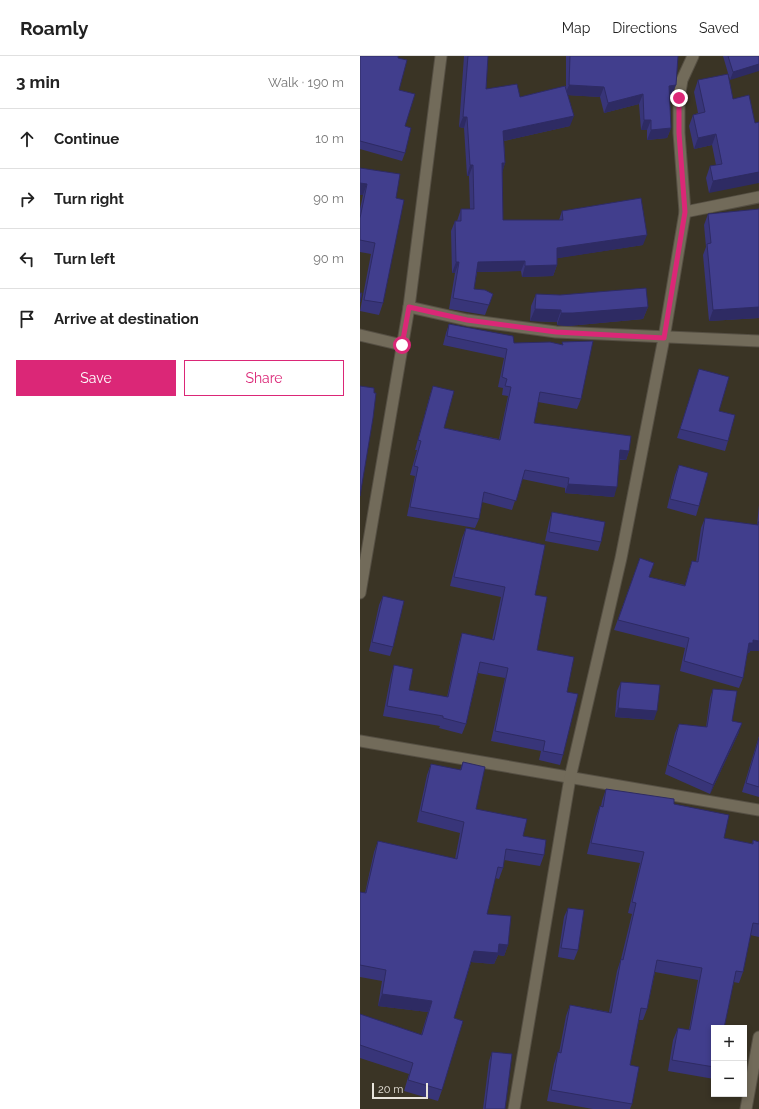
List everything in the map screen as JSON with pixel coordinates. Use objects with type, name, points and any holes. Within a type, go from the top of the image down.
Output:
[{"type":"street","points":[[360,593],[409,307],[441,56]]},
{"type":"street","points":[[514,1109],[570,778],[620,558],[664,338],[685,212],[679,133],[679,98],[682,80],[693,56]]},
{"type":"street","points":[[685,212],[759,197]]},
{"type":"street","points":[[409,307],[467,320],[556,332],[664,338],[759,340]]},
{"type":"street","points":[[360,335],[402,345]]},
{"type":"street","points":[[360,741],[759,810]]},
{"type":"street","points":[[746,1109],[759,1037]]},
{"type":"building","points":[[360,56],[398,56],[398,58],[407,60],[399,90],[415,94],[405,126],[411,128],[405,153],[360,141]]},
{"type":"building","points":[[468,56],[488,56],[486,89],[517,84],[520,97],[565,86],[574,116],[503,131],[505,163],[502,163],[503,220],[563,220],[562,211],[641,198],[647,235],[557,248],[557,265],[525,266],[525,261],[478,262],[474,289],[485,290],[493,294],[489,305],[453,298],[459,262],[456,262],[455,221],[461,221],[461,209],[474,209],[473,165],[470,165],[467,117],[463,117]]},
{"type":"building","points":[[570,56],[678,56],[676,85],[669,86],[671,128],[651,130],[651,120],[644,120],[643,94],[608,103],[604,87],[569,85]]},
{"type":"building","points":[[728,56],[759,56],[759,64],[733,72]]},
{"type":"building","points":[[728,74],[733,99],[749,95],[755,123],[759,122],[759,172],[713,181],[710,166],[722,164],[716,134],[698,138],[693,115],[705,112],[698,80]]},
{"type":"building","points":[[360,168],[400,174],[396,198],[404,200],[383,303],[364,300],[375,243],[360,240],[360,218],[367,184],[360,183]]},
{"type":"building","points":[[759,209],[759,307],[713,310],[707,244],[711,243],[708,214]]},
{"type":"building","points":[[646,288],[648,307],[573,313],[561,313],[561,310],[535,309],[536,294],[560,295]]},
{"type":"building","points":[[449,324],[513,336],[514,343],[550,342],[563,345],[562,342],[593,341],[581,399],[540,392],[534,423],[631,436],[629,451],[620,450],[617,487],[568,484],[569,478],[525,470],[516,501],[484,492],[479,519],[410,507],[418,467],[414,466],[421,441],[418,440],[433,386],[454,391],[444,428],[500,440],[511,387],[505,386],[507,379],[502,377],[507,349],[447,336]]},
{"type":"building","points":[[699,369],[729,377],[719,411],[735,415],[728,441],[680,429]]},
{"type":"building","points":[[360,386],[374,388],[374,393],[376,393],[360,496]]},
{"type":"building","points":[[679,465],[708,473],[699,506],[670,499]]},
{"type":"building","points":[[552,512],[605,522],[601,542],[549,532]]},
{"type":"building","points":[[705,518],[758,525],[759,522],[759,641],[753,640],[753,643],[749,643],[743,678],[684,661],[689,638],[618,620],[640,558],[654,563],[649,577],[685,586],[692,561],[698,562]]},
{"type":"building","points":[[466,528],[545,545],[535,595],[547,597],[537,650],[574,657],[567,692],[578,694],[563,755],[543,751],[545,741],[495,731],[508,668],[480,662],[466,724],[443,718],[443,716],[387,706],[394,665],[413,669],[409,690],[448,697],[462,633],[494,640],[505,587],[454,577]]},
{"type":"building","points":[[383,596],[404,601],[393,647],[372,642]]},
{"type":"building","points":[[621,682],[660,685],[657,711],[618,708]]},
{"type":"building","points":[[713,689],[737,691],[732,721],[742,723],[713,785],[668,765],[679,724],[707,727]]},
{"type":"building","points":[[759,738],[759,787],[746,783]]},
{"type":"building","points":[[463,762],[485,767],[476,809],[527,819],[523,836],[546,840],[544,855],[506,849],[503,868],[498,867],[487,914],[511,916],[508,945],[499,944],[498,953],[474,951],[454,1018],[463,1021],[442,1090],[408,1080],[413,1063],[360,1045],[360,1014],[422,1035],[432,1001],[382,994],[386,970],[360,965],[360,892],[366,893],[378,841],[457,859],[464,822],[421,811],[431,764],[461,770]]},
{"type":"building","points":[[606,789],[674,799],[674,804],[729,815],[724,838],[753,844],[753,840],[759,842],[759,924],[753,923],[743,972],[736,971],[725,1025],[711,1025],[711,1066],[672,1060],[678,1028],[690,1030],[702,968],[657,960],[647,1009],[641,1008],[630,1065],[639,1067],[632,1104],[551,1090],[558,1052],[561,1053],[570,1005],[611,1013],[621,959],[623,960],[636,903],[632,902],[644,852],[591,843],[600,806],[603,807]]},
{"type":"building","points":[[568,908],[584,910],[578,950],[561,948]]},
{"type":"building","points":[[492,1052],[512,1054],[505,1109],[485,1109]]},
{"type":"route","points":[[402,345],[409,307],[467,320],[556,332],[664,338],[685,212],[679,133],[679,98]]}]
